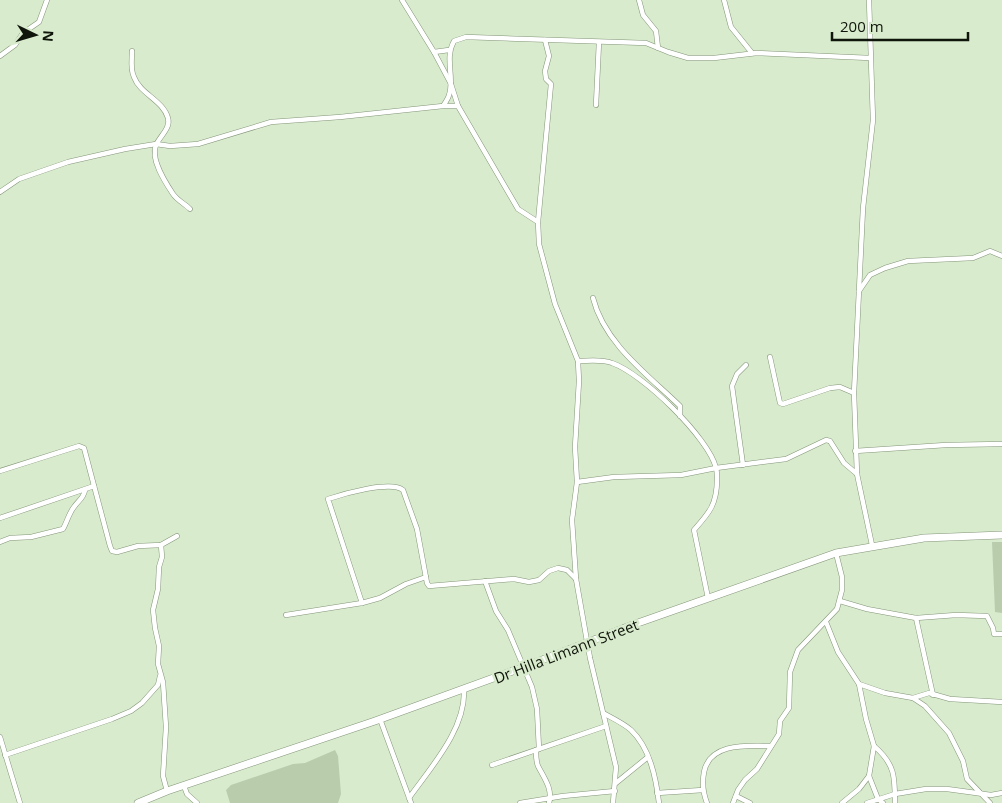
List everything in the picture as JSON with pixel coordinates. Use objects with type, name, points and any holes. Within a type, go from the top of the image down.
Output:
[{"type":"highway","name":"Dr Hilla Limann Street","points":[[138,803],[167,791],[464,689],[836,552],[924,538],[1002,535]]},
{"type":"street","points":[[0,56],[15,45],[23,33],[39,22],[47,0]]},
{"type":"street","points":[[402,0],[434,52],[450,84],[458,106],[518,208],[538,222]]},
{"type":"street","points":[[639,0],[643,15],[656,31],[658,48]]},
{"type":"street","points":[[724,0],[731,27],[752,54]]},
{"type":"street","points":[[869,0],[873,120],[863,208],[854,393],[857,474],[872,545]]},
{"type":"street","points":[[443,106],[449,95],[449,50],[454,41],[466,37],[646,43],[688,58],[714,58],[752,54],[870,58]]},
{"type":"street","points":[[545,40],[549,56],[546,79],[551,84],[538,222],[539,244],[556,304],[578,361],[576,447],[578,482],[572,520],[576,579],[588,643],[616,767],[613,803]]},
{"type":"street","points":[[596,105],[599,42]]},
{"type":"street","points":[[434,52],[449,50]]},
{"type":"street","points":[[132,51],[134,78],[138,85],[168,116],[168,125],[156,144],[154,155],[156,164],[174,195],[190,209]]},
{"type":"street","points":[[0,192],[19,180],[68,162],[125,149],[156,144],[170,146],[198,144],[271,122],[458,106]]},
{"type":"street","points":[[858,292],[870,275],[908,261],[973,258],[990,252],[1002,256]]},
{"type":"street","points":[[593,298],[596,312],[618,347],[680,406],[680,417]]},
{"type":"street","points":[[770,357],[780,403],[783,404],[830,388],[840,387],[854,393]]},
{"type":"street","points":[[578,361],[596,360],[612,363],[629,372],[657,392],[706,446],[716,468],[717,496],[708,514],[694,530],[708,598]]},
{"type":"street","points":[[743,465],[732,386],[737,374],[746,365]]},
{"type":"street","points":[[578,482],[614,477],[682,475],[716,468],[786,459],[826,440],[830,441],[844,463],[857,474]]},
{"type":"street","points":[[855,451],[946,445],[1002,444]]},
{"type":"street","points":[[0,471],[79,446],[84,448],[112,551],[117,552],[138,546],[161,545],[177,536]]},
{"type":"street","points":[[0,518],[94,486]]},
{"type":"street","points":[[362,603],[328,499],[380,487],[399,487],[403,490],[414,521],[427,583],[432,587],[514,579],[529,582],[539,580],[549,571],[558,568],[567,570],[576,579]]},
{"type":"street","points":[[0,542],[10,538],[31,537],[63,529],[69,520],[73,508],[84,495],[85,490]]},
{"type":"street","points":[[161,545],[162,557],[153,610],[154,628],[159,646],[158,664],[163,682],[166,728],[163,776],[167,791]]},
{"type":"street","points":[[733,803],[745,780],[757,769],[779,734],[780,720],[789,708],[790,672],[798,650],[837,609],[840,601],[842,577],[836,552]]},
{"type":"street","points":[[286,616],[362,603],[380,598],[406,584],[426,577]]},
{"type":"street","points":[[485,582],[496,611],[508,630],[532,686],[537,709],[538,765],[548,783],[550,801]]},
{"type":"street","points":[[840,601],[867,609],[916,618],[956,615],[987,616],[994,634],[1002,634]]},
{"type":"street","points":[[916,618],[933,695]]},
{"type":"street","points":[[826,622],[838,652],[859,684],[874,746],[869,776],[859,789],[843,803]]},
{"type":"street","points":[[5,755],[104,722],[131,710],[142,703],[158,685],[160,674]]},
{"type":"street","points":[[859,684],[885,693],[912,698],[925,706],[949,733],[963,761],[967,779],[990,803]]},
{"type":"street","points":[[410,801],[445,748],[464,708],[464,689]]},
{"type":"street","points":[[912,698],[929,693],[950,699],[1002,702]]},
{"type":"street","points":[[603,713],[630,728],[641,741],[652,764],[658,793],[658,803]]},
{"type":"street","points":[[380,719],[410,801]]},
{"type":"street","points":[[492,765],[606,726]]},
{"type":"street","points":[[0,737],[20,803]]},
{"type":"street","points":[[707,803],[703,790],[705,768],[708,760],[714,754],[732,747],[771,746]]},
{"type":"street","points":[[874,746],[890,762],[893,773],[895,803]]},
{"type":"street","points":[[616,783],[648,757]]},
{"type":"street","points":[[869,776],[878,799],[883,803]]},
{"type":"street","points":[[184,786],[187,794],[195,802]]},
{"type":"street","points":[[867,803],[895,794],[926,789],[947,789],[991,795],[1002,793]]},
{"type":"street","points":[[658,793],[703,790]]},
{"type":"street","points":[[520,803],[615,792]]},
{"type":"street","points":[[736,796],[750,803]]},
{"type":"green space","points":[[992,542],[1002,542],[1002,613],[995,612]]},
{"type":"green space","points":[[335,750],[338,756],[341,794],[338,803],[230,803],[226,790],[231,785],[293,764],[305,763]]}]
